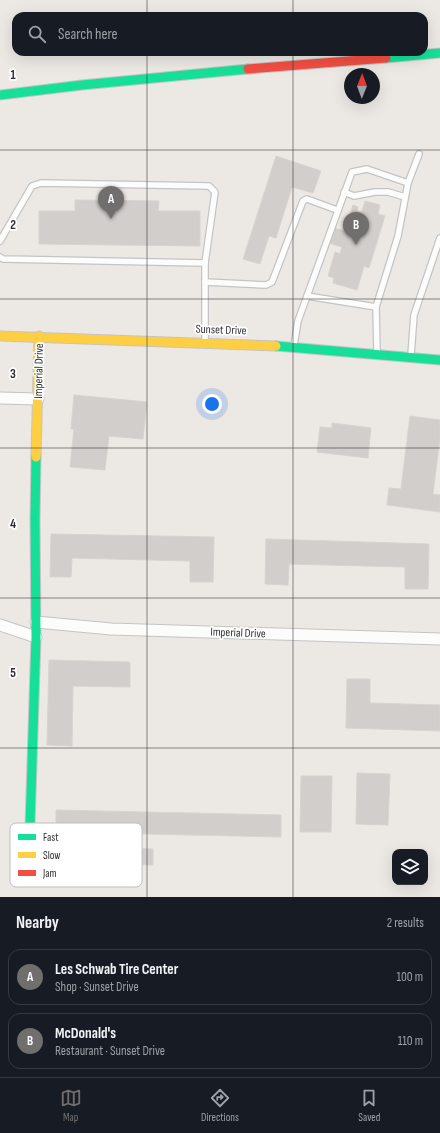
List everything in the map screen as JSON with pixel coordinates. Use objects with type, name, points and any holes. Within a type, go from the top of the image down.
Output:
[{"type":"main road","points":[[428,53],[440,52]]},
{"type":"main road","points":[[0,95],[220,71],[394,56]]},
{"type":"main road","name":"Sunset Drive","points":[[0,336],[39,336],[257,344],[440,360]]},
{"type":"main road","name":"Imperial Drive","points":[[30,823],[36,637],[35,519],[39,336]]},
{"type":"street","points":[[0,398],[38,399]]},
{"type":"street","name":"Imperial Drive","points":[[36,622],[111,629],[440,639]]},
{"type":"street","points":[[0,625],[36,637]]},
{"type":"lane","points":[[377,354],[376,307],[398,236],[408,183],[419,154]]},
{"type":"lane","points":[[294,347],[298,320],[352,172],[367,169],[408,183]]},
{"type":"lane","points":[[0,241],[32,186],[41,183],[209,186],[215,192],[204,263],[205,342]]},
{"type":"lane","points":[[344,192],[354,196],[375,192],[388,192],[405,197]]},
{"type":"lane","points":[[205,282],[266,285],[272,282],[303,201],[307,200],[337,210]]},
{"type":"lane","points":[[411,358],[414,315],[440,238]]},
{"type":"lane","points":[[0,257],[3,259],[204,263]]},
{"type":"lane","points":[[307,296],[376,307]]},
{"type":"building","points":[[276,156],[321,171],[313,193],[292,187],[276,238],[269,236],[260,264],[243,259]]},
{"type":"building","points":[[75,200],[159,201],[158,211],[200,211],[200,246],[39,244],[39,211],[75,211]]},
{"type":"building","points":[[365,201],[380,205],[378,214],[385,216],[369,268],[364,266],[357,290],[333,283],[334,278],[328,276],[335,252],[340,254],[342,247],[329,243],[334,228],[345,231],[353,205],[358,207],[357,211],[362,212]]},
{"type":"building","points":[[74,395],[147,402],[143,439],[109,436],[105,470],[70,467],[74,429],[71,429]]},
{"type":"building","points":[[410,416],[440,420],[440,438],[433,494],[440,495],[440,512],[387,505],[389,488],[401,489]]},
{"type":"building","points":[[332,423],[371,428],[368,458],[317,452],[320,427],[332,428]]},
{"type":"building","points":[[51,534],[214,537],[213,582],[190,582],[190,561],[72,558],[71,577],[50,577]]},
{"type":"building","points":[[266,539],[429,544],[428,589],[405,589],[405,567],[289,564],[288,585],[265,584]]},
{"type":"building","points":[[49,660],[130,662],[130,687],[73,686],[72,746],[47,745]]},
{"type":"building","points":[[347,679],[370,679],[370,703],[440,705],[440,731],[346,728]]},
{"type":"building","points":[[357,773],[390,774],[388,825],[356,824]]},
{"type":"building","points":[[301,776],[332,776],[331,832],[300,832]]},
{"type":"building","points":[[56,810],[281,815],[281,837],[142,834],[142,823],[56,823]]},
{"type":"building","points":[[142,849],[153,849],[153,865],[142,865]]},
{"type":"traffic: fast","points":[[428,54],[440,53]]},
{"type":"traffic: fast","points":[[386,58],[408,56]]},
{"type":"traffic: fast","points":[[0,95],[82,85],[248,69]]},
{"type":"traffic: fast","points":[[276,346],[440,360]]},
{"type":"traffic: fast","points":[[30,823],[36,637],[36,457]]},
{"type":"traffic: slow","points":[[0,336],[276,346]]},
{"type":"traffic: slow","points":[[36,457],[39,336]]},
{"type":"traffic: jam","points":[[248,69],[386,58]]},
{"type":"place","name":"Les Schwab Tire Center","points":[[111,219]]},
{"type":"place","name":"McDonald's","points":[[356,245]]}]
